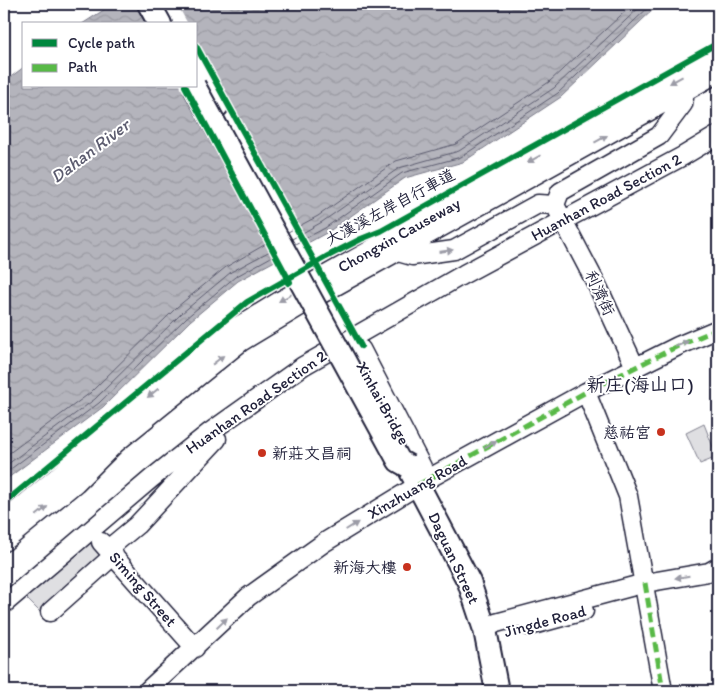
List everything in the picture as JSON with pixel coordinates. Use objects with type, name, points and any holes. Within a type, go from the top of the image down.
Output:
[{"type":"main road","points":[[149,4],[159,22]]},
{"type":"main road","points":[[162,4],[171,22]]},
{"type":"main road","name":"Xinhai Bridge","points":[[198,72],[407,455],[413,476]]},
{"type":"main road","name":"Xinhai Bridge","points":[[195,88],[400,461],[413,476]]},
{"type":"main road","name":"Daguan Street","points":[[413,476],[469,582],[485,630],[497,691]]},
{"type":"street","name":"Chongxin Causeway","points":[[4,521],[57,477],[106,432],[232,330],[281,300],[718,56]]},
{"type":"street","name":"Chongxin Causeway","points":[[4,542],[76,483],[116,444],[240,342],[309,300],[718,73]]},
{"type":"street","points":[[398,252],[412,256],[454,250],[538,204],[560,212],[560,192],[659,136],[683,104],[685,92]]},
{"type":"street","name":"Huanhan Road Section 2","points":[[4,604],[210,432],[318,356],[560,212],[683,156],[718,134]]},
{"type":"street","name":"利濟街","points":[[560,212],[598,288],[641,364]]},
{"type":"street","name":"Xinzhuang Road","points":[[147,691],[248,597],[413,476],[641,364],[718,329]]},
{"type":"street","points":[[361,349],[422,466],[413,476]]},
{"type":"street","name":"Daguan Street","points":[[336,362],[402,477],[413,476]]},
{"type":"street","points":[[586,392],[628,496],[663,691]]},
{"type":"street","points":[[50,612],[111,552],[217,439],[210,432]]},
{"type":"street","name":"Siming Street","points":[[90,531],[111,552],[195,648]]},
{"type":"street","name":"Jingde Road","points":[[485,630],[496,623],[645,583],[709,572],[718,567]]},
{"type":"shaded area","points":[[704,424],[717,457],[700,464],[686,433]]},
{"type":"shaded area","points":[[91,536],[109,556],[48,620],[22,594]]},
{"type":"water","name":"Dahan River","points":[[113,4],[659,4],[561,97],[463,162],[405,178],[328,232],[238,281],[190,321],[103,407],[4,481],[4,82],[22,68],[22,88],[198,88],[198,22],[85,22]]},
{"type":"pier","points":[[139,4],[177,4],[187,22],[149,22]]},
{"type":"pier","points":[[198,43],[309,245],[279,262],[197,88]]},
{"type":"marked path","points":[[418,485],[586,392],[678,346],[718,329]]},
{"type":"marked path","points":[[645,583],[663,691]]},
{"type":"cycle path","name":"大漢溪左岸自行車道","points":[[4,503],[247,302],[326,257],[381,231],[718,43]]},
{"type":"cycle path","points":[[198,50],[361,346]]},
{"type":"cycle path","points":[[186,88],[290,282],[288,283]]},
{"type":"place","name":"慈祐宮","points":[[661,432]]},
{"type":"place","name":"新莊文昌祠","points":[[262,453]]},
{"type":"place","name":"新海大樓","points":[[407,567]]},
{"type":"district","name":"新庄(海山口)","points":[[640,384]]}]
